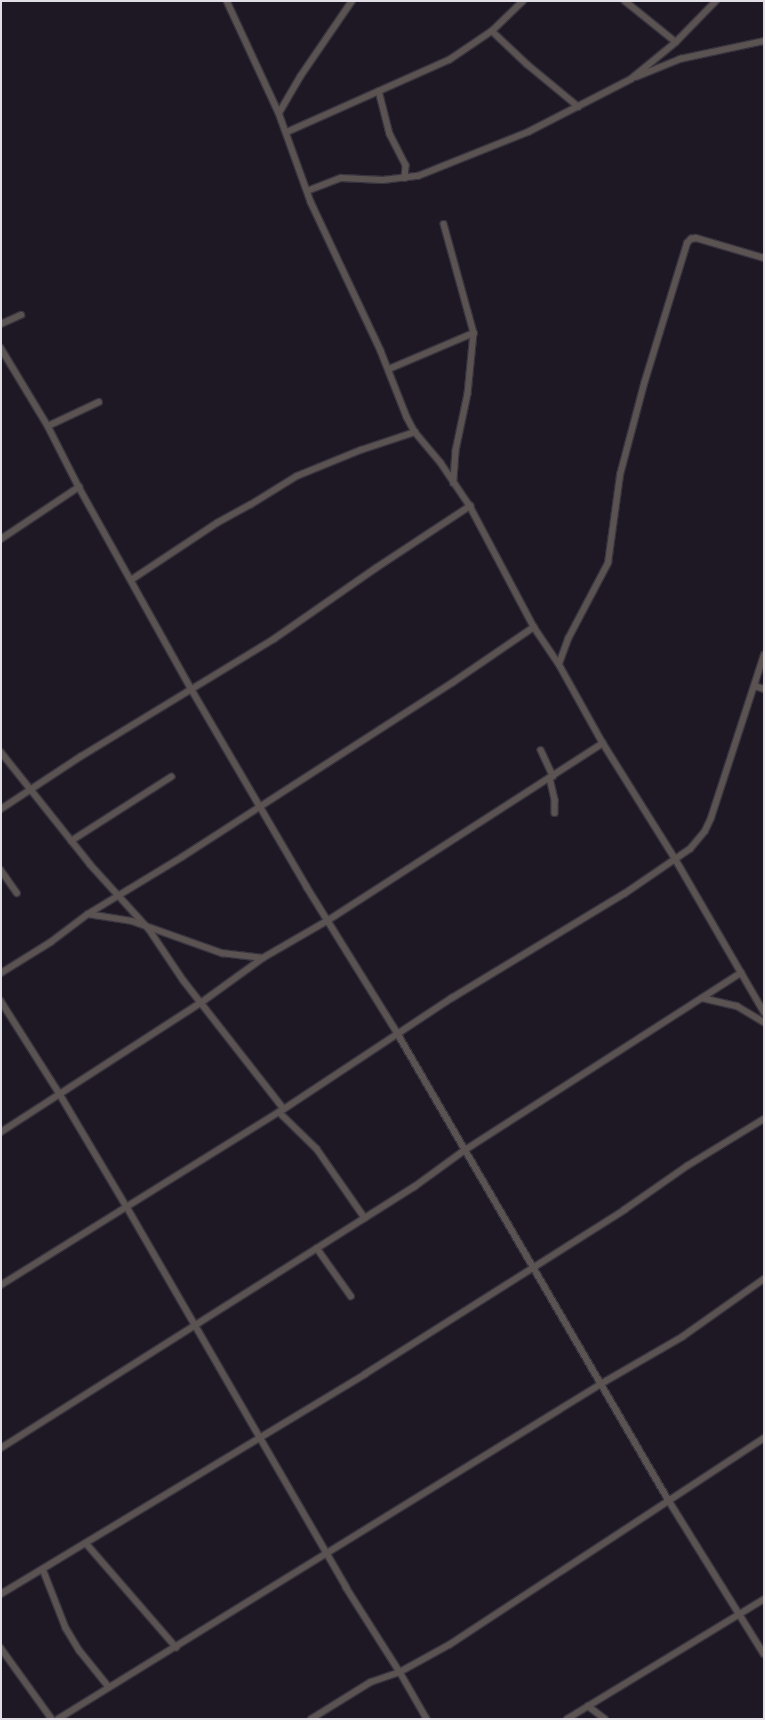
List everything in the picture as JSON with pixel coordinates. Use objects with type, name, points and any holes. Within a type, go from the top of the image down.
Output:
[{"type":"street","points":[[227,1],[279,113],[307,191],[389,369],[398,399],[415,432],[470,506],[534,627],[559,664],[602,743],[676,860],[764,1012]]},
{"type":"street","points":[[279,113],[300,77],[352,1]]},
{"type":"street","points":[[287,132],[449,60],[492,31],[523,1]]},
{"type":"street","points":[[625,1],[676,42]]},
{"type":"street","points":[[631,79],[676,42],[716,1]]},
{"type":"street","points":[[492,31],[526,64],[579,107]]},
{"type":"street","points":[[307,191],[341,178],[384,180],[405,178],[472,156],[579,107],[631,79],[680,59],[764,41]]},
{"type":"street","points":[[380,91],[390,134],[406,165],[405,178]]},
{"type":"street","points":[[444,224],[474,333],[468,394],[456,450],[454,483]]},
{"type":"street","points":[[559,664],[568,639],[608,563],[620,475],[644,384],[687,244],[696,238],[764,258]]},
{"type":"street","points":[[1,324],[21,315]]},
{"type":"street","points":[[389,369],[474,333]]},
{"type":"street","points":[[1,348],[48,426],[130,580],[260,807],[327,921],[398,1034],[668,1499],[764,1654]]},
{"type":"street","points":[[48,426],[99,402]]},
{"type":"street","points":[[130,580],[216,523],[297,476],[361,450],[415,432]]},
{"type":"street","points":[[1,539],[79,487]]},
{"type":"street","points":[[1,809],[80,757],[274,640],[350,585],[470,506]]},
{"type":"street","points":[[1,973],[51,942],[88,914],[260,807],[452,683],[534,627]]},
{"type":"street","points":[[1,1285],[282,1110],[398,1034],[676,860],[694,846],[705,831],[764,655]]},
{"type":"street","points":[[755,686],[764,689]]},
{"type":"street","points":[[1,1132],[61,1096],[202,1002],[263,958],[327,921],[602,743]]},
{"type":"street","points":[[542,750],[551,777],[555,813]]},
{"type":"street","points":[[1,752],[71,841],[149,928],[282,1110],[317,1149],[365,1218]]},
{"type":"street","points":[[71,841],[171,777]]},
{"type":"street","points":[[1,870],[17,893]]},
{"type":"street","points":[[88,914],[113,917],[222,953],[263,958]]},
{"type":"street","points":[[1,1448],[414,1187],[465,1150],[741,973]]},
{"type":"street","points":[[702,998],[737,1006],[764,1022]]},
{"type":"street","points":[[1,1001],[61,1096],[127,1207],[346,1587],[400,1672],[427,1719]]},
{"type":"street","points":[[1,1594],[365,1374],[624,1210],[687,1166],[764,1119]]},
{"type":"street","points":[[317,1248],[351,1296]]},
{"type":"street","points":[[58,1719],[600,1384],[682,1337],[764,1279]]},
{"type":"street","points":[[310,1719],[371,1682],[400,1672],[449,1645],[668,1499],[764,1438]]},
{"type":"street","points":[[86,1543],[176,1646]]},
{"type":"street","points":[[43,1569],[66,1628],[80,1651],[109,1687]]},
{"type":"street","points":[[567,1719],[738,1613],[764,1599]]},
{"type":"street","points":[[1,1648],[52,1719]]},
{"type":"street","points":[[588,1706],[605,1719]]}]
